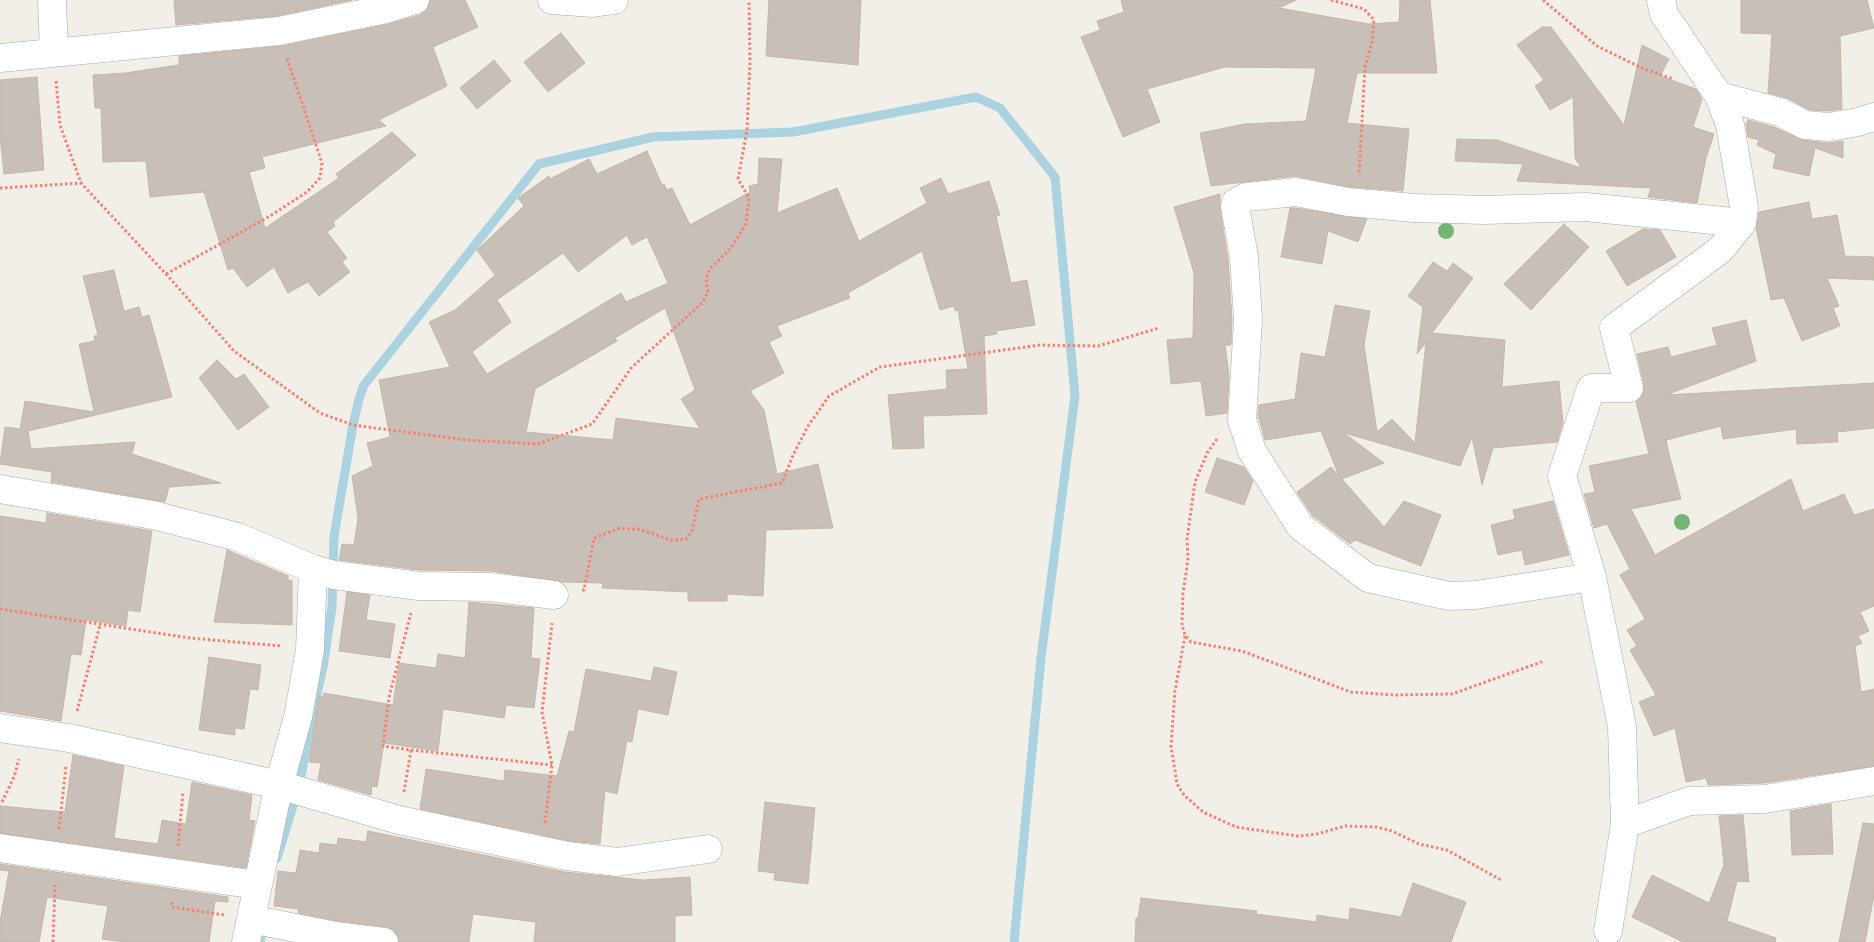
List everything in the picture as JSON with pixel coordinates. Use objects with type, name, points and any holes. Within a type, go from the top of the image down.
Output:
[{"type":"street","points":[[52,0],[54,52]]},
{"type":"street","points":[[0,58],[279,31],[386,9],[415,0]]},
{"type":"street","points":[[552,0],[586,3],[614,0]]},
{"type":"street","points":[[1608,931],[1624,824],[1622,727],[1592,577],[1562,476],[1591,388],[1629,388],[1614,328],[1720,250],[1742,223],[1744,207],[1730,125],[1719,96],[1664,14],[1661,0]]},
{"type":"street","points":[[1719,96],[1780,112],[1805,124],[1828,127],[1874,117]]},
{"type":"street","points":[[1592,577],[1476,595],[1449,596],[1368,578],[1300,526],[1252,451],[1242,420],[1248,320],[1244,257],[1235,206],[1236,202],[1246,196],[1296,192],[1359,203],[1414,208],[1484,210],[1586,206],[1742,223]]},
{"type":"street","points":[[0,489],[153,515],[238,537],[313,569],[334,575],[419,586],[490,587],[554,596]]},
{"type":"street","points":[[313,569],[310,650],[298,717],[280,785],[248,931],[335,936],[384,942]]},
{"type":"street","points":[[0,728],[69,738],[280,785],[399,820],[567,856],[617,862],[708,849]]},
{"type":"street","points":[[1624,824],[1689,801],[1765,799],[1874,781]]},
{"type":"street","points":[[0,848],[257,885]]},
{"type":"path","points":[[54,52],[60,124],[81,183],[166,274],[234,351],[320,414],[352,425],[466,440],[538,444],[592,424],[632,367],[703,302],[708,292],[706,279],[710,269],[731,248],[746,224],[749,198],[738,179],[747,130],[750,61],[749,0]]},
{"type":"path","points":[[1331,0],[1364,9],[1374,20],[1372,42],[1365,67],[1359,203]]},
{"type":"path","points":[[1543,0],[1597,46],[1644,69],[1675,80]]},
{"type":"path","points":[[166,274],[270,216],[307,192],[320,178],[322,163],[279,31]]},
{"type":"path","points":[[0,188],[81,183]]},
{"type":"path","points":[[542,850],[552,765],[542,712],[550,653],[554,596],[584,590],[594,538],[620,528],[642,530],[671,540],[686,539],[692,531],[699,499],[782,483],[793,454],[808,426],[829,396],[880,367],[1040,345],[1098,346],[1159,328]]},
{"type":"path","points":[[1242,420],[1217,439],[1207,453],[1195,482],[1187,539],[1188,559],[1183,594],[1182,625],[1185,635],[1191,642],[1242,651],[1351,692],[1394,695],[1452,694],[1544,661]]},
{"type":"path","points":[[419,586],[389,697],[383,746],[552,765]]},
{"type":"path","points":[[0,609],[190,638],[310,650]]},
{"type":"path","points":[[53,942],[56,856],[69,738],[100,625]]},
{"type":"path","points":[[1185,635],[1175,690],[1171,746],[1177,784],[1184,795],[1203,812],[1236,827],[1298,836],[1317,834],[1345,826],[1377,827],[1392,831],[1419,844],[1447,850],[1501,880]]},
{"type":"path","points":[[2,802],[14,777],[27,732]]},
{"type":"path","points":[[399,820],[412,750]]},
{"type":"building","points":[[174,0],[352,0],[277,16],[176,25]]},
{"type":"building","points":[[430,0],[465,0],[478,27],[433,47],[447,86],[379,120],[386,126],[262,157],[265,168],[249,172],[265,228],[339,178],[336,174],[392,132],[416,155],[333,222],[335,226],[327,232],[347,258],[342,262],[350,272],[319,296],[308,282],[288,293],[274,267],[247,287],[233,268],[228,270],[204,192],[150,197],[146,161],[103,162],[101,108],[95,108],[93,75],[125,73],[179,65],[179,56],[282,46],[389,24],[420,15],[427,10]]},
{"type":"building","points":[[769,0],[861,0],[858,65],[766,56]]},
{"type":"building","points":[[1121,0],[1296,0],[1279,8],[1369,24],[1399,22],[1400,0],[1430,0],[1437,73],[1357,73],[1347,123],[1409,129],[1403,191],[1350,187],[1295,176],[1211,186],[1200,133],[1245,124],[1306,121],[1316,68],[1225,67],[1147,89],[1160,122],[1123,137],[1081,37],[1100,30],[1097,21],[1124,12]]},
{"type":"building","points":[[1741,0],[1867,0],[1874,28],[1840,36],[1842,109],[1828,111],[1809,110],[1787,98],[1768,93],[1772,34],[1741,33]]},
{"type":"building","points":[[1542,27],[1551,27],[1624,125],[1642,45],[1669,59],[1660,76],[1696,89],[1702,99],[1693,127],[1714,134],[1706,158],[1697,203],[1648,197],[1651,188],[1517,181],[1523,164],[1455,161],[1457,139],[1497,140],[1581,168],[1575,158],[1573,97],[1550,110],[1535,86],[1544,80],[1517,45]]},
{"type":"building","points":[[561,33],[585,63],[548,92],[524,62]]},
{"type":"building","points":[[494,60],[511,81],[477,109],[460,88]]},
{"type":"building","points":[[37,77],[44,170],[4,174],[0,136],[0,80]]},
{"type":"building","points":[[1748,120],[1774,127],[1803,140],[1828,143],[1843,141],[1843,158],[1815,148],[1809,176],[1773,168],[1776,154],[1757,145],[1759,140],[1748,137],[1746,124]]},
{"type":"building","points":[[647,151],[662,185],[664,184],[667,190],[672,188],[690,225],[750,192],[749,186],[758,184],[759,158],[782,159],[777,213],[837,188],[859,241],[927,203],[920,188],[941,178],[948,194],[989,181],[1000,215],[996,216],[1011,283],[1027,280],[1035,325],[996,331],[997,334],[984,336],[987,414],[923,416],[924,448],[893,449],[888,395],[947,389],[946,370],[968,369],[958,310],[955,311],[954,306],[940,310],[922,251],[848,293],[850,298],[777,326],[782,336],[769,342],[784,373],[750,391],[764,410],[777,474],[818,464],[833,528],[766,530],[763,596],[727,594],[727,601],[688,601],[688,592],[602,588],[603,583],[562,582],[492,571],[420,570],[339,560],[342,544],[354,545],[358,518],[352,476],[373,466],[367,443],[390,437],[379,380],[450,367],[429,322],[455,310],[495,275],[477,250],[524,206],[518,198],[549,176],[550,179],[589,159],[597,174]],"holes":[[[627,235],[632,245],[647,237],[668,283],[626,302],[621,293],[487,374],[472,352],[511,322],[497,300],[563,253],[578,272]],[[665,308],[695,390],[681,399],[700,429],[616,418],[613,440],[526,432],[535,389],[617,341],[615,338]]]},
{"type":"building","points":[[1220,194],[1220,209],[1228,259],[1232,320],[1231,345],[1225,345],[1229,376],[1227,413],[1206,416],[1201,381],[1171,384],[1167,340],[1193,338],[1194,273],[1174,207]]},
{"type":"building","points":[[1809,202],[1812,219],[1837,215],[1845,256],[1874,257],[1874,280],[1827,278],[1839,306],[1833,308],[1840,326],[1802,341],[1784,298],[1771,300],[1756,228],[1759,212]]},
{"type":"building","points":[[1290,208],[1367,219],[1358,242],[1328,231],[1322,264],[1281,257]]},
{"type":"building","points":[[1564,224],[1589,247],[1531,310],[1504,284]]},
{"type":"building","points":[[1643,229],[1660,230],[1676,257],[1627,286],[1606,251]]},
{"type":"building","points":[[1433,262],[1447,271],[1453,263],[1473,278],[1432,333],[1505,340],[1502,387],[1559,381],[1563,423],[1557,442],[1493,448],[1482,485],[1472,437],[1460,466],[1344,433],[1384,463],[1342,479],[1384,527],[1404,501],[1441,515],[1421,566],[1355,540],[1350,544],[1312,515],[1297,492],[1331,467],[1339,476],[1321,431],[1265,440],[1258,415],[1259,405],[1295,399],[1301,353],[1325,357],[1335,305],[1370,311],[1364,345],[1377,432],[1392,419],[1415,443],[1426,342],[1417,354],[1423,307],[1408,296]]},
{"type":"building","points":[[114,270],[124,311],[139,307],[142,317],[149,315],[172,397],[28,431],[31,449],[135,442],[132,454],[221,483],[169,487],[165,502],[51,482],[52,472],[0,464],[5,427],[20,429],[25,401],[94,412],[79,344],[95,341],[94,336],[98,335],[83,276]]},
{"type":"building","points":[[1746,320],[1756,361],[1666,395],[1874,383],[1874,428],[1837,432],[1838,442],[1797,444],[1796,429],[1723,439],[1721,426],[1666,440],[1668,449],[1649,454],[1636,402],[1643,394],[1644,385],[1637,354],[1668,347],[1671,357],[1717,345],[1712,328]]},
{"type":"building","points":[[217,360],[236,379],[244,374],[269,407],[238,430],[199,378]]},
{"type":"building","points":[[1668,450],[1681,499],[1631,509],[1655,555],[1791,479],[1803,511],[1844,494],[1854,515],[1874,509],[1874,606],[1860,612],[1869,631],[1858,636],[1862,643],[1855,646],[1861,692],[1874,689],[1874,766],[1764,783],[1708,785],[1706,778],[1686,782],[1675,728],[1654,736],[1639,702],[1656,695],[1630,650],[1637,646],[1627,630],[1645,619],[1620,575],[1630,569],[1607,524],[1594,528],[1584,494],[1595,492],[1589,466]]},
{"type":"building","points":[[1217,458],[1244,467],[1253,481],[1244,505],[1205,492]]},
{"type":"building","points":[[1553,501],[1569,555],[1525,565],[1522,550],[1498,555],[1491,525],[1515,519],[1513,510]]},
{"type":"building","points":[[47,513],[152,531],[140,612],[128,610],[126,626],[86,620],[81,655],[71,654],[61,721],[0,711],[0,516],[46,523]]},
{"type":"building","points":[[227,550],[288,576],[288,581],[292,580],[292,625],[214,622]]},
{"type":"building","points":[[347,592],[370,595],[366,620],[395,624],[390,658],[339,651]]},
{"type":"building","points":[[469,602],[534,608],[531,658],[540,659],[534,708],[506,705],[504,718],[443,709],[438,751],[384,743],[377,787],[372,786],[371,795],[318,780],[321,763],[309,762],[319,696],[323,697],[324,693],[393,705],[399,663],[436,668],[438,654],[465,658]]},
{"type":"building","points":[[209,657],[261,665],[258,690],[250,689],[244,729],[235,728],[235,735],[199,730]]},
{"type":"building","points":[[654,667],[677,672],[668,715],[638,709],[632,742],[627,741],[617,794],[605,791],[600,844],[570,841],[420,809],[426,769],[504,781],[505,770],[557,776],[569,731],[574,732],[586,669],[651,681]]},
{"type":"building","points":[[73,755],[124,766],[114,838],[158,844],[162,820],[186,824],[192,782],[252,795],[249,820],[255,821],[246,868],[0,833],[0,806],[65,812]]},
{"type":"building","points":[[765,802],[815,808],[808,884],[774,880],[775,873],[758,871]]},
{"type":"building","points":[[1831,804],[1833,854],[1792,855],[1790,811]]},
{"type":"building","points":[[1743,815],[1749,882],[1737,881],[1727,921],[1776,938],[1775,942],[1683,942],[1632,917],[1652,875],[1709,903],[1724,865],[1719,816]]},
{"type":"building","points":[[1863,823],[1874,824],[1874,895],[1865,942],[1839,942]]},
{"type":"building","points":[[368,831],[565,872],[643,880],[690,877],[692,915],[675,916],[675,942],[534,942],[536,922],[473,914],[469,942],[399,942],[394,930],[386,927],[338,921],[298,913],[299,909],[274,906],[278,871],[296,873],[300,850],[319,853],[320,843],[337,845],[338,838],[366,842]]},
{"type":"building","points":[[0,864],[228,897],[228,902],[215,901],[209,942],[125,942],[102,939],[108,906],[47,897],[39,942],[0,942],[0,922],[9,871],[0,870]]},
{"type":"building","points":[[1413,883],[1466,902],[1451,942],[1135,942],[1136,918],[1138,918],[1141,898],[1257,911],[1256,914],[1316,922],[1317,915],[1349,920],[1350,908],[1401,917]]},
{"type":"waterway","points":[[277,858],[300,783],[323,667],[332,607],[334,536],[353,425],[364,385],[539,164],[653,137],[793,132],[976,97],[1000,108],[1055,177],[1075,396],[1041,658],[1014,942]]},
{"type":"waterway","points":[[260,942],[263,925]]}]
